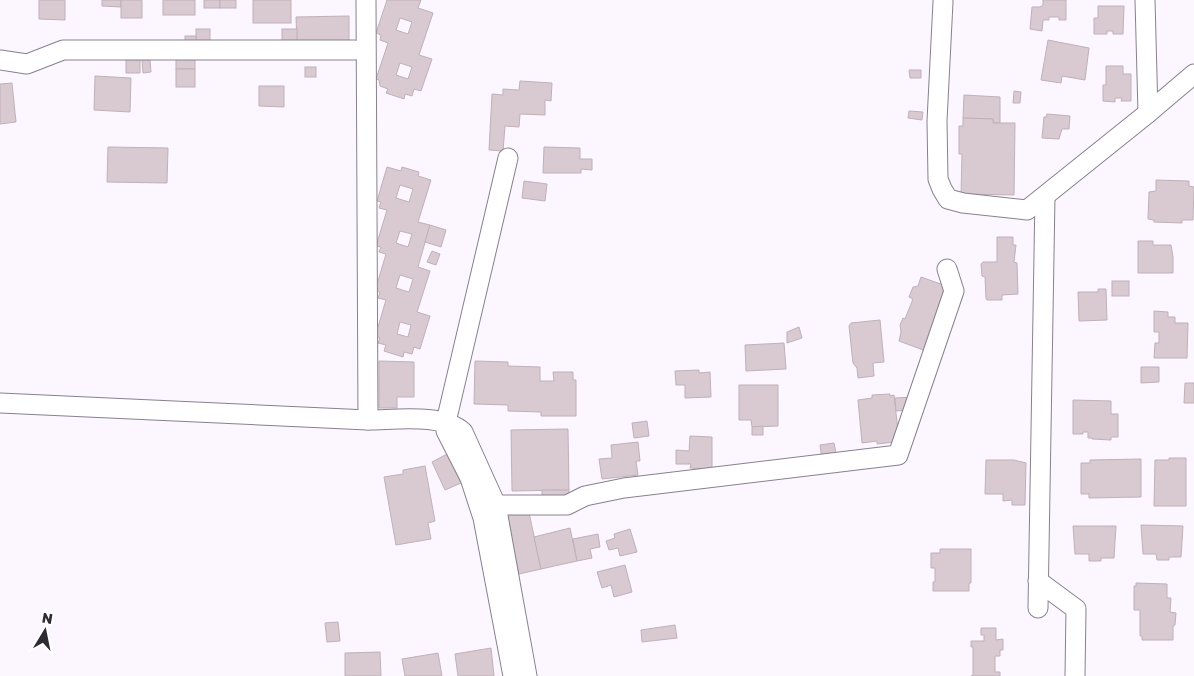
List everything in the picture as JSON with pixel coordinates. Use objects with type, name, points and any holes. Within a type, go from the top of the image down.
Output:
[{"type":"street","points":[[366,0],[368,420]]},
{"type":"street","points":[[1145,0],[1148,113]]},
{"type":"street","points":[[943,2],[937,121],[938,179],[948,198],[963,203],[1027,210],[1194,74]]},
{"type":"street","points":[[0,60],[27,64],[63,50],[355,50]]},
{"type":"street","points":[[508,158],[446,422],[446,431],[470,478],[483,518],[513,676]]},
{"type":"street","points":[[1038,608],[1045,196]]},
{"type":"street","points":[[496,505],[567,506],[585,496],[624,488],[898,455],[954,291],[947,269]]},
{"type":"street","points":[[0,403],[368,420],[412,419],[446,422],[456,426],[463,432],[496,505],[527,676]]},
{"type":"street","points":[[1038,581],[1076,609],[1075,676]]},
{"type":"building","points":[[39,0],[65,0],[65,20],[39,19]]},
{"type":"building","points":[[102,0],[121,0],[121,7],[102,6]]},
{"type":"building","points":[[121,0],[142,0],[142,18],[121,18]]},
{"type":"building","points":[[163,0],[195,0],[195,15],[163,15]]},
{"type":"building","points":[[204,0],[220,0],[220,8],[204,8]]},
{"type":"building","points":[[220,0],[236,0],[236,8],[220,8]]},
{"type":"building","points":[[253,0],[291,0],[291,23],[253,23]]},
{"type":"building","points":[[387,0],[421,0],[418,8],[433,13],[419,55],[432,59],[421,91],[414,89],[412,96],[405,94],[404,99],[386,93],[388,89],[380,86],[379,80],[376,79],[388,43],[380,40],[381,35],[376,33]],"holes":[[[400,18],[412,22],[408,34],[396,30]],[[400,63],[412,67],[408,79],[396,75]]]},
{"type":"building","points":[[1043,0],[1066,0],[1066,20],[1059,20],[1059,17],[1049,17],[1049,20],[1043,20],[1042,31],[1030,29],[1032,7],[1040,7],[1043,5]]},
{"type":"building","points":[[1098,6],[1124,6],[1123,34],[1113,34],[1113,31],[1107,31],[1107,34],[1094,34],[1094,18],[1098,18]]},
{"type":"building","points":[[349,16],[349,42],[297,43],[296,17]]},
{"type":"building","points":[[196,29],[210,29],[210,44],[196,44]]},
{"type":"building","points":[[282,29],[297,29],[297,43],[282,43]]},
{"type":"building","points":[[185,36],[196,36],[196,44],[185,44]]},
{"type":"building","points":[[1048,40],[1089,48],[1085,80],[1062,76],[1061,83],[1041,80]]},
{"type":"building","points":[[126,59],[140,60],[140,73],[126,73]]},
{"type":"building","points":[[176,59],[195,59],[195,69],[176,69]]},
{"type":"building","points":[[142,60],[150,60],[151,72],[143,73]]},
{"type":"building","points":[[1106,66],[1123,66],[1123,74],[1131,74],[1131,101],[1121,101],[1122,98],[1115,98],[1115,102],[1103,101],[1103,85],[1106,85]]},
{"type":"building","points":[[305,67],[316,67],[316,77],[305,77]]},
{"type":"building","points":[[176,69],[195,69],[195,87],[176,87]]},
{"type":"building","points":[[909,70],[921,70],[921,78],[910,78]]},
{"type":"building","points":[[95,76],[131,78],[130,112],[94,110]]},
{"type":"building","points":[[520,81],[552,83],[551,101],[545,100],[545,115],[520,114],[519,127],[505,126],[503,151],[489,150],[492,94],[503,95],[503,89],[519,90]]},
{"type":"building","points":[[12,83],[16,122],[0,124],[0,84]]},
{"type":"building","points":[[259,86],[284,86],[284,107],[259,106]]},
{"type":"building","points":[[1014,91],[1021,92],[1020,103],[1013,103]]},
{"type":"building","points":[[964,95],[1000,97],[1000,123],[993,123],[993,119],[963,118]]},
{"type":"building","points":[[909,111],[923,112],[922,120],[908,118]]},
{"type":"building","points":[[1047,114],[1070,116],[1069,129],[1062,129],[1059,139],[1042,138],[1044,117]]},
{"type":"building","points":[[963,118],[993,119],[993,123],[1015,123],[1014,195],[961,194],[962,154],[959,154],[959,126],[963,126]]},
{"type":"building","points":[[108,147],[168,148],[167,183],[107,182]]},
{"type":"building","points":[[544,147],[580,148],[580,159],[592,159],[592,170],[581,169],[581,173],[543,173]]},
{"type":"building","points":[[387,167],[401,171],[402,167],[419,172],[418,176],[431,180],[418,222],[430,225],[418,267],[430,271],[417,312],[430,316],[420,349],[414,347],[412,354],[404,352],[403,357],[384,351],[386,345],[378,343],[380,338],[375,337],[386,300],[378,298],[380,292],[375,291],[386,254],[379,252],[381,247],[376,246],[387,210],[379,208],[381,202],[377,201]],"holes":[[[400,185],[413,189],[409,202],[396,198]],[[400,231],[412,234],[408,247],[396,243]],[[400,275],[413,279],[409,292],[396,288]],[[400,322],[411,325],[408,337],[397,334]]]},
{"type":"building","points":[[1156,180],[1189,181],[1189,186],[1194,187],[1193,220],[1182,220],[1182,223],[1154,222],[1154,220],[1148,219],[1149,192],[1156,191]]},
{"type":"building","points":[[524,181],[547,184],[545,201],[522,198]]},
{"type":"building","points":[[430,225],[446,230],[441,247],[425,242]]},
{"type":"building","points":[[997,237],[1013,237],[1013,245],[1016,245],[1014,262],[1017,263],[1018,294],[1002,295],[1002,300],[987,300],[985,277],[982,276],[981,264],[983,262],[997,262]]},
{"type":"building","points":[[1138,241],[1153,241],[1153,245],[1171,245],[1173,273],[1138,273]]},
{"type":"building","points":[[432,251],[440,254],[436,265],[427,262]]},
{"type":"building","points":[[921,277],[949,287],[926,351],[899,341],[900,325],[903,318],[905,319],[913,299],[909,297],[913,287],[918,286]]},
{"type":"building","points":[[1112,281],[1129,281],[1129,296],[1112,296]]},
{"type":"building","points":[[1098,289],[1106,289],[1107,320],[1079,321],[1078,292],[1098,292]]},
{"type":"building","points":[[1154,311],[1168,312],[1168,317],[1175,317],[1175,323],[1188,323],[1187,358],[1154,358],[1155,343],[1159,343],[1159,332],[1154,332]]},
{"type":"building","points":[[880,320],[884,362],[873,363],[874,376],[858,378],[857,368],[853,363],[849,326],[851,323]]},
{"type":"building","points":[[799,327],[802,338],[787,343],[787,332]]},
{"type":"building","points":[[784,343],[786,369],[746,371],[745,345]]},
{"type":"building","points":[[379,361],[414,362],[414,397],[397,397],[397,408],[379,408]]},
{"type":"building","points":[[475,361],[508,362],[508,366],[540,367],[540,381],[554,381],[553,372],[573,372],[573,380],[576,380],[576,416],[541,416],[541,412],[508,411],[508,405],[474,404]]},
{"type":"building","points":[[1141,367],[1159,367],[1159,382],[1141,383]]},
{"type":"building","points":[[699,370],[699,373],[710,372],[711,397],[685,398],[685,385],[676,385],[675,371]]},
{"type":"building","points":[[1185,383],[1194,383],[1194,403],[1184,403]]},
{"type":"building","points":[[739,385],[778,385],[778,426],[752,427],[751,420],[739,420]]},
{"type":"building","points":[[890,394],[890,396],[894,395],[899,440],[877,444],[877,441],[862,443],[858,400],[872,398],[872,395]]},
{"type":"building","points":[[912,397],[908,410],[896,411],[895,398]]},
{"type":"building","points":[[1073,400],[1111,401],[1111,414],[1118,414],[1118,437],[1111,437],[1111,440],[1092,439],[1088,438],[1088,432],[1073,434]]},
{"type":"building","points":[[647,421],[649,436],[634,438],[632,423]]},
{"type":"building","points":[[763,426],[763,435],[752,435],[752,427]]},
{"type":"building","points":[[568,429],[569,490],[512,491],[511,430]]},
{"type":"building","points":[[690,436],[712,437],[712,469],[690,468],[691,464],[676,464],[676,450],[689,451]]},
{"type":"building","points":[[638,442],[640,461],[636,461],[638,475],[602,479],[599,459],[612,458],[611,445]]},
{"type":"building","points":[[834,443],[837,458],[822,460],[820,445]]},
{"type":"building","points":[[447,454],[461,483],[445,490],[432,462]]},
{"type":"building","points":[[1169,458],[1186,458],[1186,506],[1154,506],[1155,460],[1169,460]]},
{"type":"building","points":[[1141,459],[1141,497],[1089,498],[1089,494],[1081,494],[1081,463],[1090,463],[1090,460]]},
{"type":"building","points":[[986,460],[1014,460],[1026,463],[1025,505],[1012,505],[1012,500],[1003,501],[1003,494],[985,494]]},
{"type":"building","points":[[425,466],[435,521],[428,523],[431,539],[396,545],[384,477],[403,474],[403,470]]},
{"type":"building","points":[[542,490],[569,490],[569,498],[542,499]]},
{"type":"building","points":[[528,508],[541,569],[519,574],[505,513]]},
{"type":"building","points":[[1141,525],[1183,526],[1181,557],[1157,560],[1156,554],[1143,554]]},
{"type":"building","points":[[1073,526],[1116,526],[1114,558],[1101,558],[1101,561],[1089,561],[1089,554],[1075,554]]},
{"type":"building","points":[[570,528],[577,561],[541,569],[534,537]]},
{"type":"building","points":[[630,529],[637,552],[620,556],[618,548],[609,550],[606,541],[615,538],[614,534]]},
{"type":"building","points":[[598,534],[600,547],[590,549],[592,558],[577,561],[573,539]]},
{"type":"building","points":[[940,549],[971,549],[971,583],[969,583],[969,591],[933,591],[935,568],[931,568],[931,553],[940,553]]},
{"type":"building","points":[[625,565],[632,592],[614,597],[611,585],[602,588],[597,572]]},
{"type":"building","points":[[1136,583],[1167,584],[1167,598],[1171,598],[1170,612],[1176,613],[1175,625],[1173,626],[1173,640],[1142,640],[1142,636],[1140,636],[1140,610],[1134,610],[1134,586],[1136,586]]},
{"type":"building","points":[[338,622],[340,641],[327,642],[325,623]]},
{"type":"building","points":[[675,625],[677,638],[642,642],[641,630]]},
{"type":"building","points":[[981,628],[996,628],[996,640],[1003,639],[1003,650],[1000,650],[1000,656],[995,656],[995,672],[1000,672],[1000,676],[971,676],[973,675],[973,647],[971,647],[971,641],[984,641],[984,635],[981,635]]},
{"type":"building","points":[[491,648],[494,676],[458,676],[455,654]]},
{"type":"building","points":[[380,652],[381,676],[345,676],[345,653]]},
{"type":"building","points":[[438,653],[442,676],[405,676],[402,659]]}]
